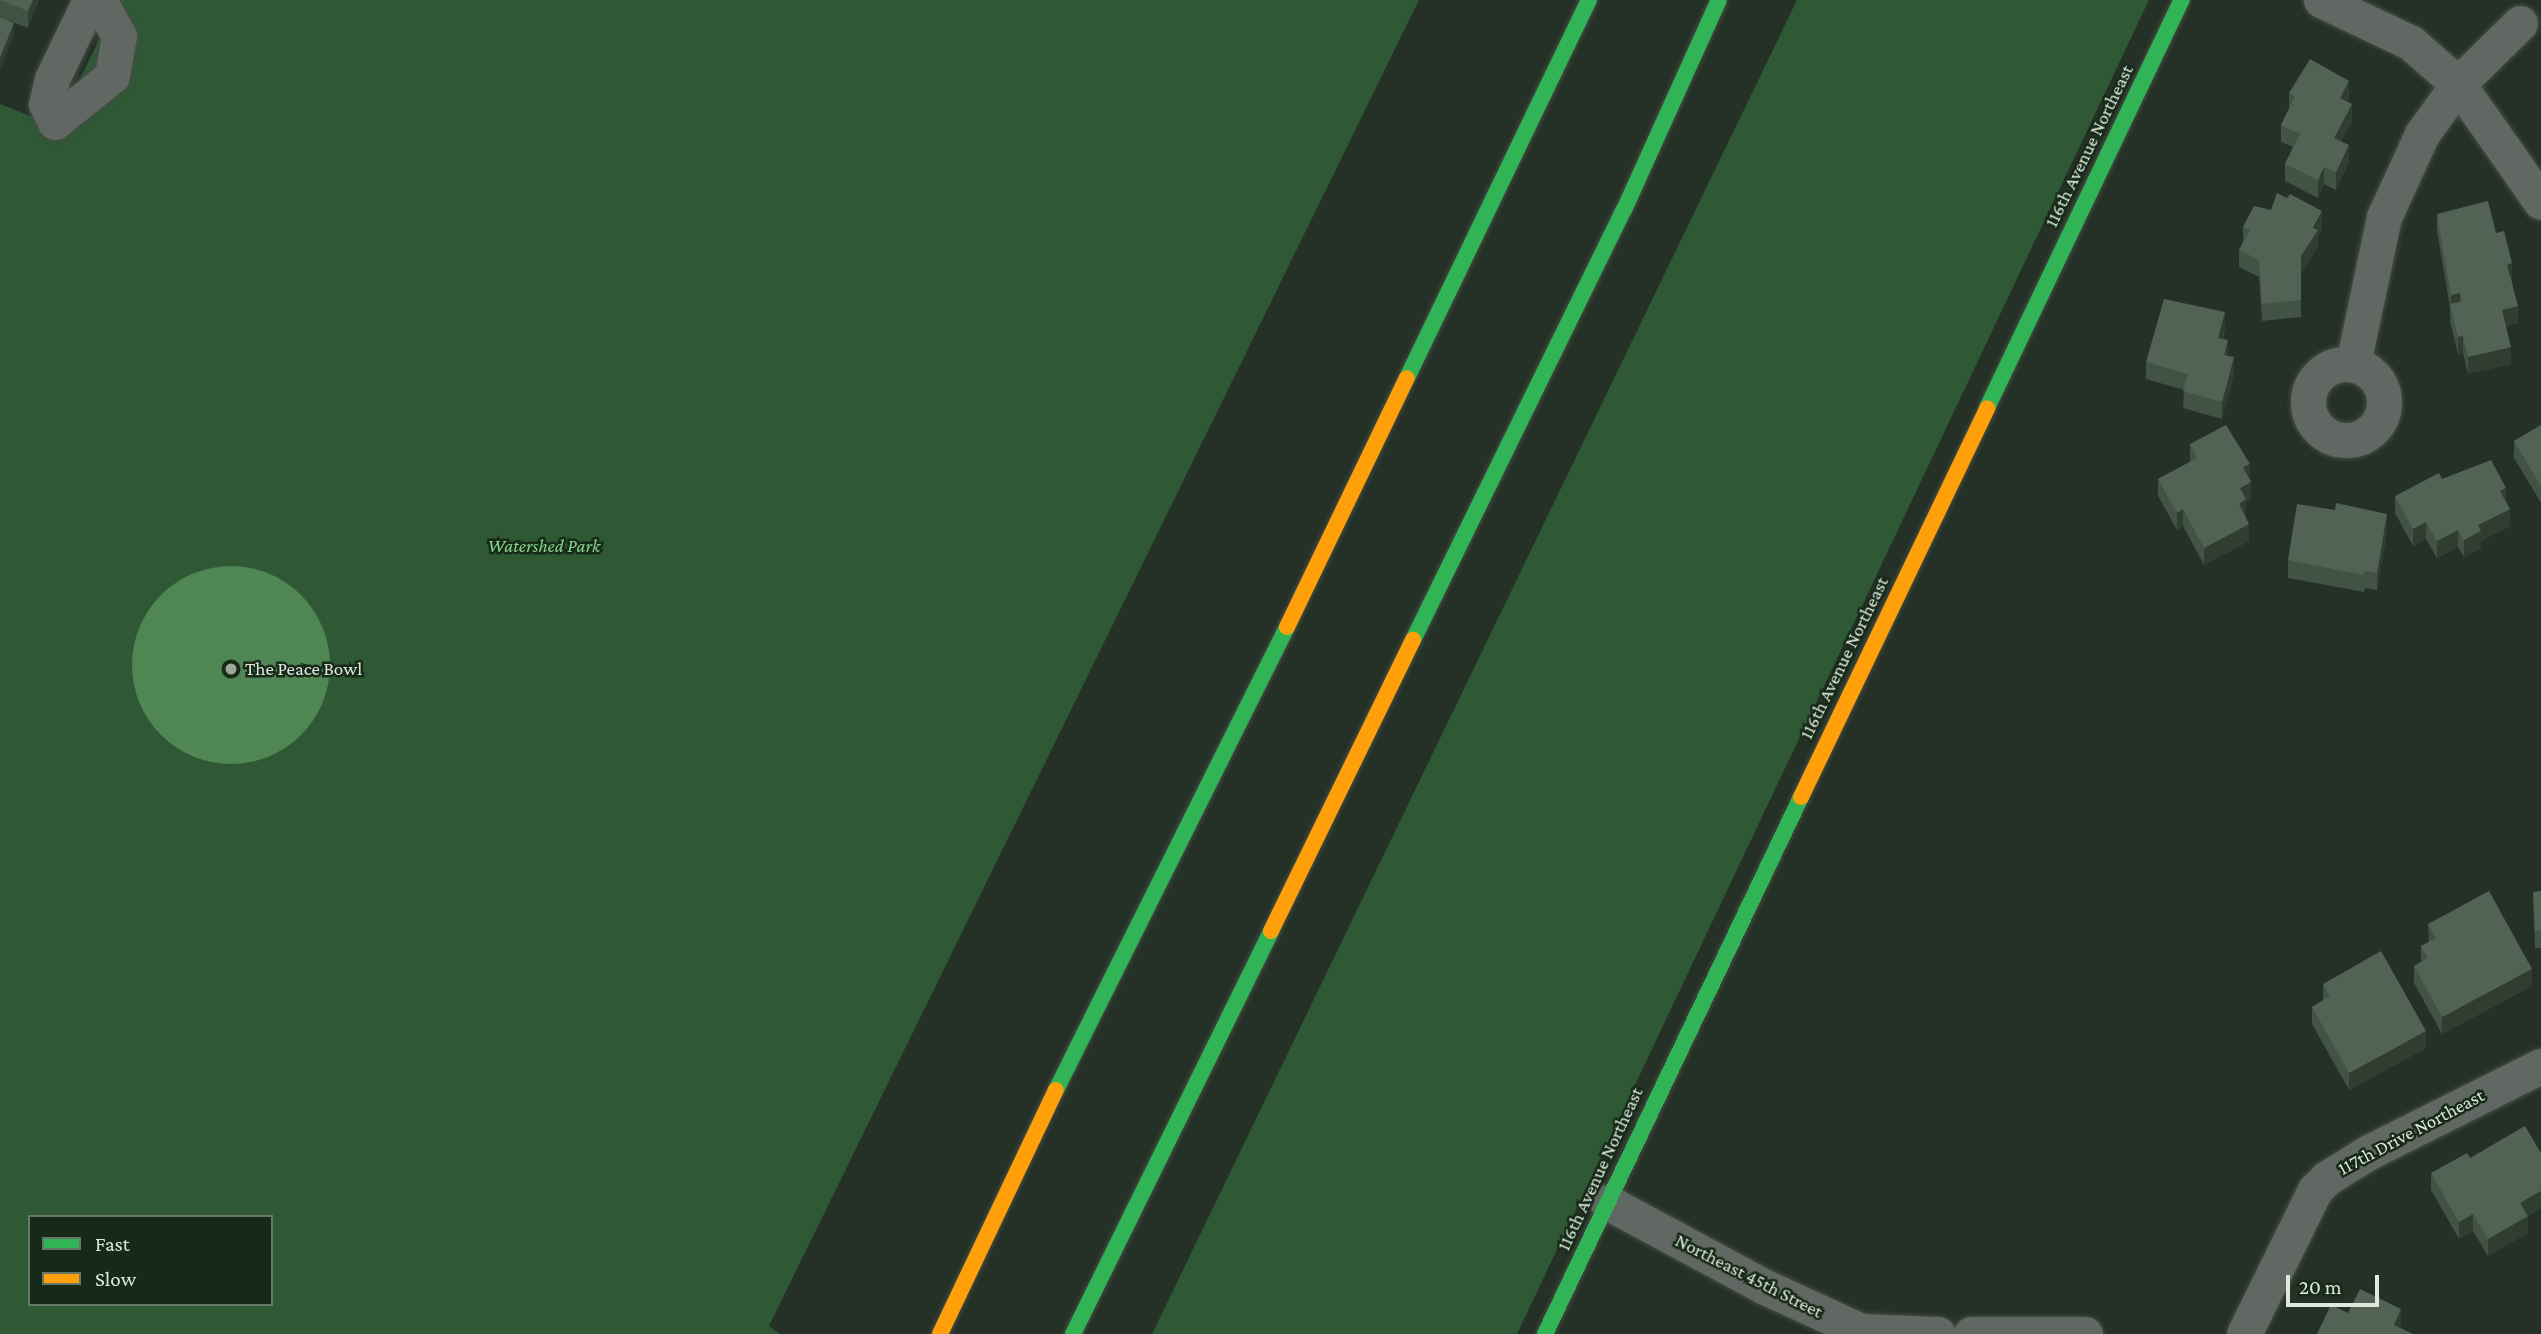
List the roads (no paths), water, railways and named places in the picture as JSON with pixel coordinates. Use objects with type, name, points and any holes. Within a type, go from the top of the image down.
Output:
[{"type":"main road","points":[[940,1334],[1084,1029],[1255,695],[1590,0]]},
{"type":"main road","points":[[1073,1334],[1624,210],[1718,0]]},
{"type":"main road","name":"116th Avenue Northeast","points":[[1545,1334],[2182,0]]},
{"type":"street","points":[[90,0],[52,79],[46,104],[55,122],[112,76],[119,36],[99,0]]},
{"type":"street","points":[[2321,0],[2411,43],[2458,84],[2541,202]]},
{"type":"street","points":[[2353,364],[2384,217],[2422,134],[2458,84],[2523,19]]},
{"type":"street","name":"117th Drive Northeast","points":[[2244,1334],[2315,1190],[2327,1178],[2369,1152],[2541,1066]]},
{"type":"street","name":"Northeast 45th Street","points":[[1608,1202],[1763,1286],[1849,1326],[1938,1334]]},
{"type":"street","points":[[1971,1334],[2085,1334]]},
{"type":"place","name":"The Peace Bowl","points":[[231,669]]},
{"type":"park label","name":"Watershed Park","points":[[544,546]]}]
